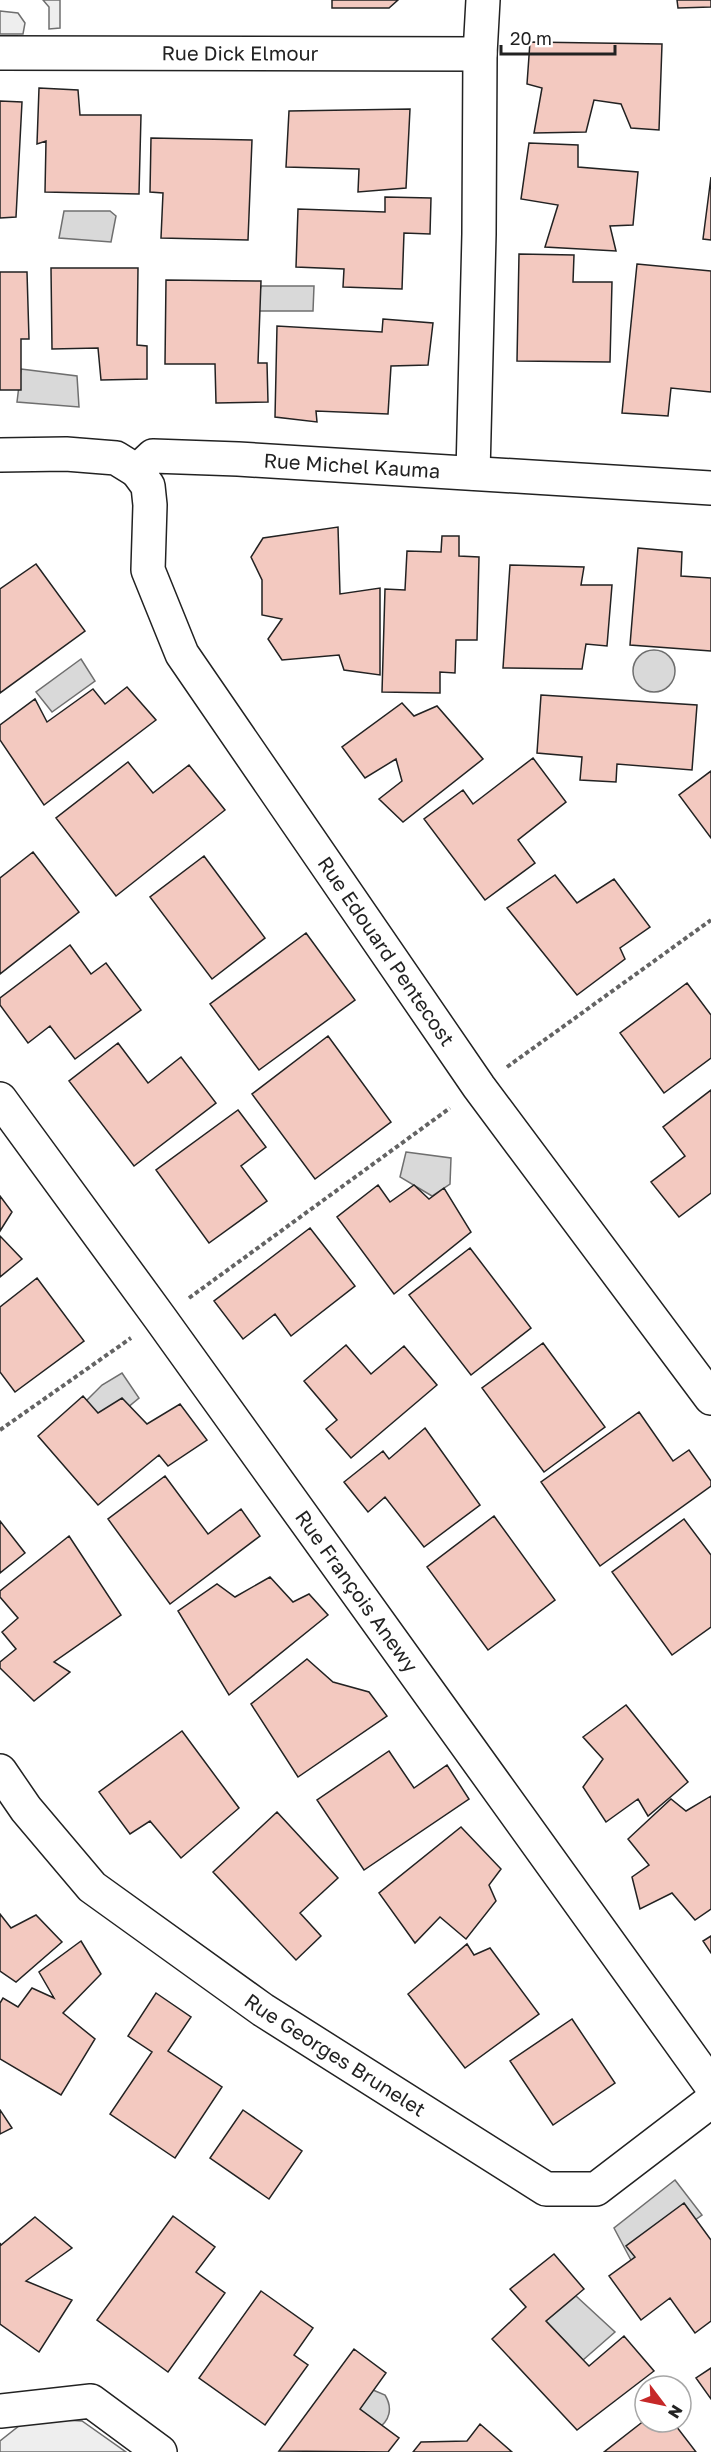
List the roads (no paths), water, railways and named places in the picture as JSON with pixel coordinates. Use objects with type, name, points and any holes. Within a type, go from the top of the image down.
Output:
[{"type":"street","points":[[473,474],[479,234],[480,54],[483,0]]},
{"type":"street","name":"Rue Dick Elmour","points":[[0,53],[480,54]]},
{"type":"street","points":[[0,454],[66,454],[116,458],[137,471]]},
{"type":"street","name":"Rue Michel Kauma","points":[[137,471],[153,456],[238,459],[711,488]]},
{"type":"street","name":"Rue Edouard Pentecost","points":[[137,471],[148,486],[150,505],[148,570],[182,654],[479,1087],[711,1398]]},
{"type":"street","name":"Rue François Anewy","points":[[0,1099],[711,2085]]},
{"type":"street","name":"Rue Georges Brunelet","points":[[0,1771],[26,1809],[92,1887],[263,2010],[546,2189],[596,2189],[711,2101]]},
{"type":"street","points":[[0,2411],[90,2401],[160,2452]]}]
